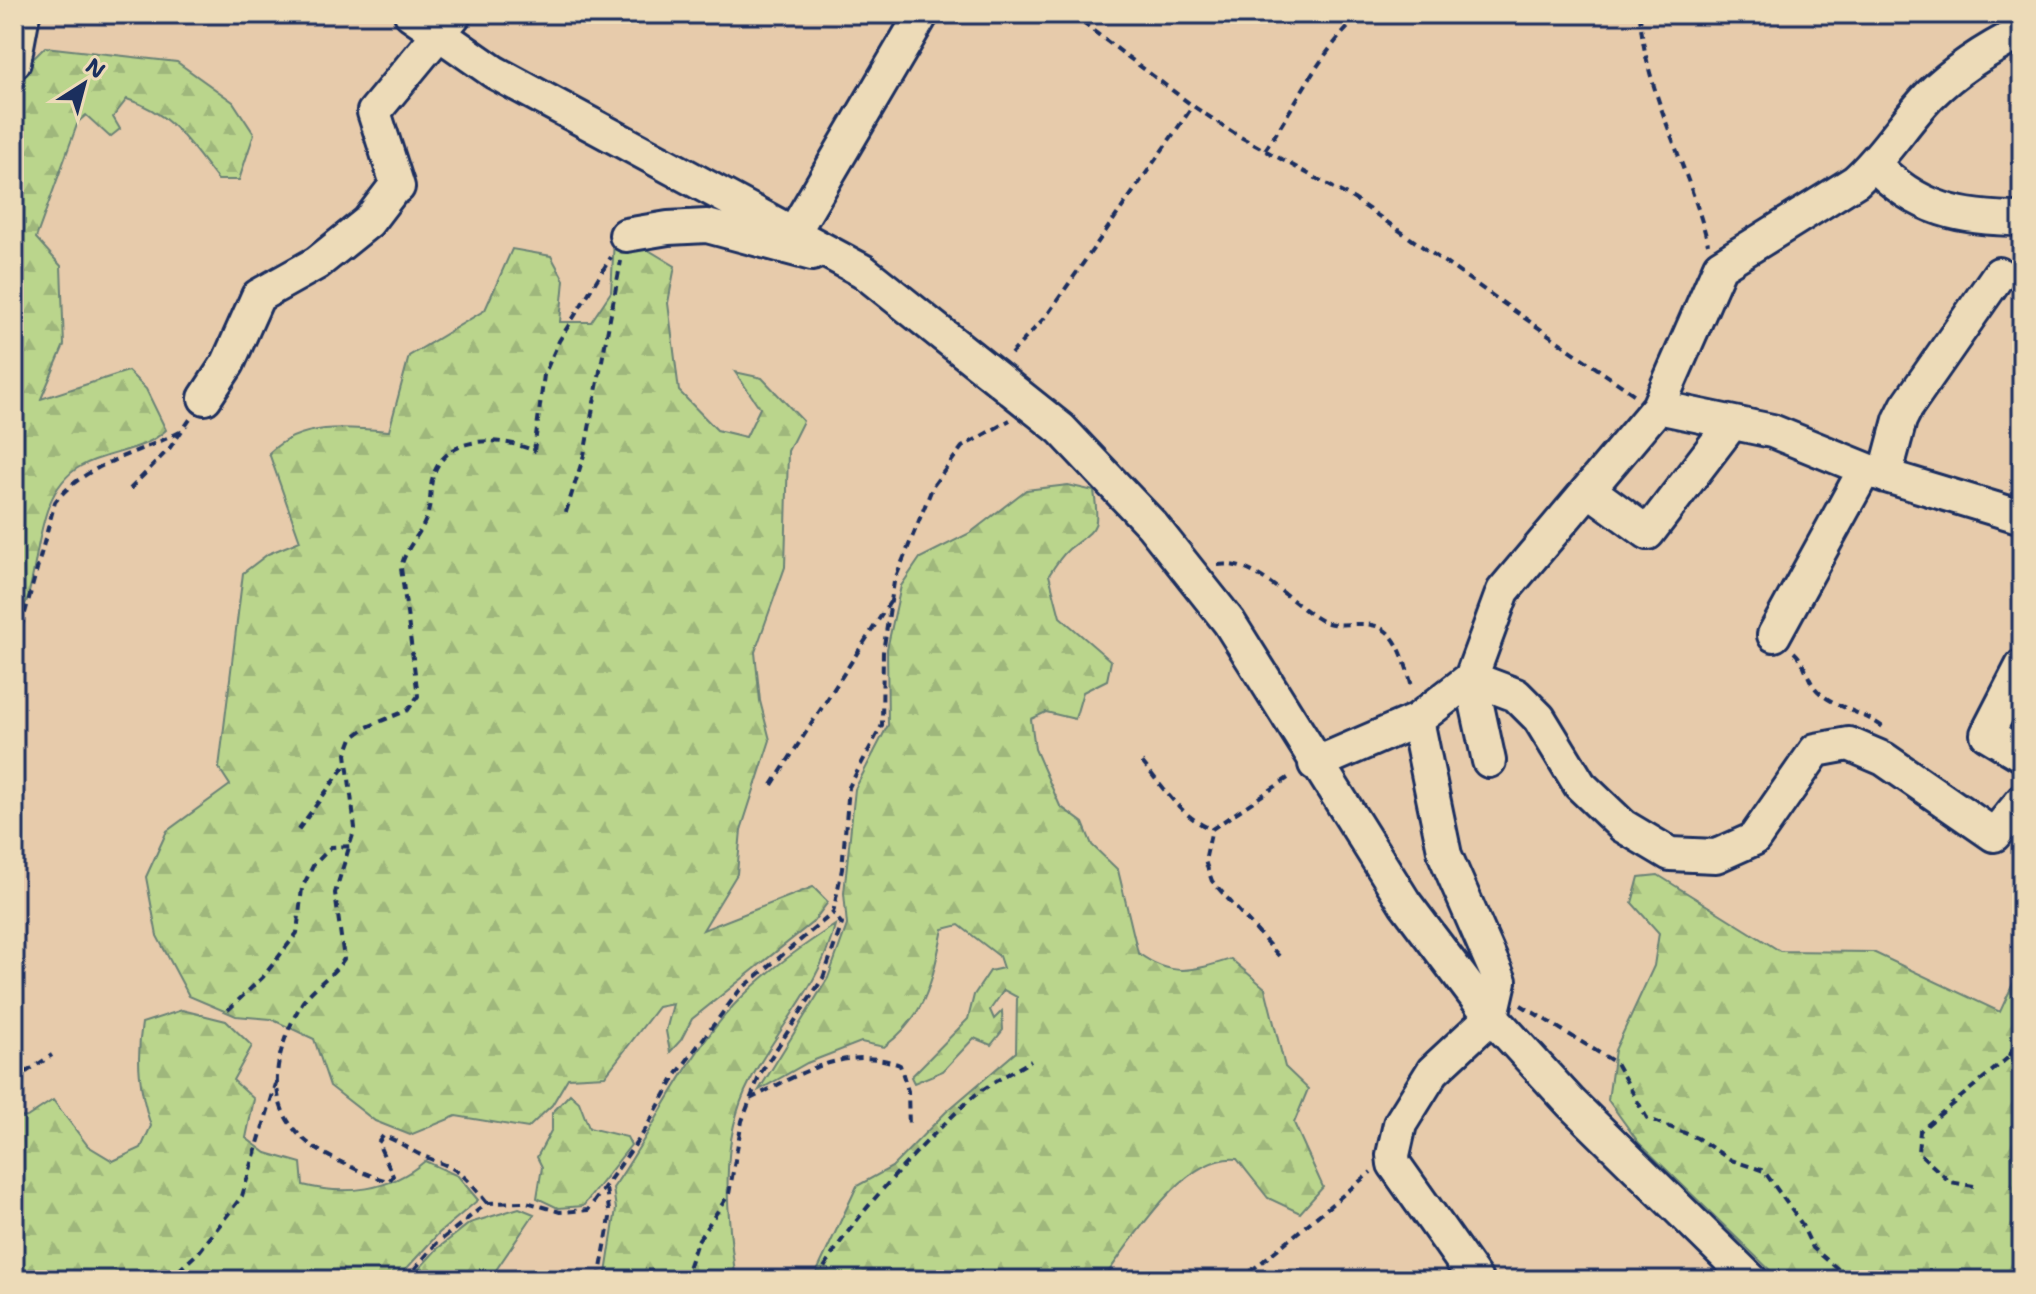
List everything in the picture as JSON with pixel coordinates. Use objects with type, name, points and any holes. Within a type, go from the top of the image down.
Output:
[{"type":"street","points":[[14,62],[23,14]]},
{"type":"street","points":[[411,14],[446,24],[494,72],[842,260],[934,326],[1061,429],[1152,525],[1229,622],[1315,764],[1405,903],[1494,1005],[1571,1103],[1751,1280]]},
{"type":"street","points":[[794,232],[922,14]]},
{"type":"street","points":[[205,398],[228,363],[258,296],[317,263],[368,222],[398,186],[374,112],[446,24]]},
{"type":"street","points":[[1315,764],[1420,718],[1471,678],[1503,591],[1658,407],[1720,266],[1856,181],[1874,164],[1930,95],[1976,56],[2022,32]]},
{"type":"street","points":[[1874,164],[1915,198],[1955,214],[1975,219],[2022,219]]},
{"type":"street","points":[[626,235],[707,226],[774,246],[842,260]]},
{"type":"street","points":[[1774,635],[1875,472],[1907,406],[1999,274]]},
{"type":"street","points":[[1658,407],[1772,431],[1875,472],[2022,517]]},
{"type":"street","points":[[1589,490],[1648,533],[1732,423]]},
{"type":"street","points":[[2022,666],[1987,734],[2022,755]]},
{"type":"street","points":[[1471,678],[1489,761]]},
{"type":"street","points":[[1471,678],[1516,695],[1539,718],[1580,785],[1623,826],[1670,854],[1716,856],[1754,839],[1816,750],[1849,744],[1887,761],[1994,835],[2022,801]]},
{"type":"street","points":[[1420,718],[1445,855],[1500,981],[1494,1005],[1433,1071],[1400,1124],[1393,1160],[1476,1280]]},
{"type":"path","points":[[1071,14],[1193,106],[1354,199],[1625,389],[1658,407]]},
{"type":"path","points":[[1265,150],[1301,99],[1323,55],[1362,14]]},
{"type":"path","points":[[1640,14],[1642,48],[1698,202],[1716,276]]},
{"type":"path","points":[[1006,358],[1047,315],[1193,106]]},
{"type":"path","points":[[566,512],[584,455],[626,235]]},
{"type":"path","points":[[168,1280],[199,1252],[242,1196],[276,1083],[278,1064],[300,1005],[336,972],[344,959],[335,893],[352,846],[355,828],[346,754],[352,738],[367,727],[408,710],[418,696],[401,568],[405,553],[426,521],[433,476],[443,456],[460,446],[491,440],[514,442],[534,451],[544,375],[587,293],[626,235]]},
{"type":"path","points":[[130,489],[169,449],[205,398]]},
{"type":"path","points":[[405,1280],[436,1244],[487,1203],[527,1202],[560,1212],[588,1210],[642,1135],[676,1075],[739,991],[833,913],[842,869],[849,787],[882,725],[883,652],[894,582],[933,486],[962,447],[1020,415],[1030,404]]},
{"type":"path","points":[[14,654],[55,502],[71,483],[95,468],[180,432]]},
{"type":"path","points":[[1196,580],[1219,564],[1237,565],[1323,622],[1370,624],[1386,632],[1400,652],[1420,718]]},
{"type":"path","points":[[772,785],[891,601]]},
{"type":"path","points":[[1774,635],[1804,661],[1809,682],[1824,697],[1864,713],[1890,732],[1894,741],[1887,761]]},
{"type":"path","points":[[1142,762],[1179,808],[1194,822],[1212,829]]},
{"type":"path","points":[[298,830],[347,763]]},
{"type":"path","points":[[1279,956],[1212,881],[1205,861],[1212,829],[1279,782],[1315,764]]},
{"type":"path","points":[[228,1010],[263,977],[297,933],[302,888],[313,866],[331,847],[352,846]]},
{"type":"path","points":[[684,1280],[697,1242],[729,1194],[742,1121],[760,1074],[823,978],[842,924],[833,913]]},
{"type":"path","points":[[1494,1005],[1541,1015],[1616,1063],[1647,1118],[1697,1138],[1731,1160],[1764,1171],[1801,1223],[1813,1248],[1851,1280]]},
{"type":"path","points":[[1974,1186],[1950,1182],[1918,1152],[1920,1131],[2010,1056],[2022,1020]]},
{"type":"path","points":[[14,1080],[52,1055]]},
{"type":"path","points":[[2010,1056],[2022,1069]]},
{"type":"path","points":[[750,1099],[812,1067],[847,1057],[885,1059],[900,1065],[908,1091],[909,1128]]},
{"type":"path","points":[[818,1280],[826,1261],[895,1177],[975,1095],[1031,1061]]},
{"type":"path","points":[[276,1083],[279,1109],[294,1132],[316,1151],[389,1181],[393,1176],[378,1143],[383,1136],[393,1139],[464,1173],[487,1203]]},
{"type":"path","points":[[1240,1280],[1374,1169],[1393,1160]]},
{"type":"path","points":[[599,1280],[610,1218],[606,1188]]},
{"type":"path","points":[[1251,1271],[1263,1280]]},
{"type":"green space","points":[[45,47],[177,62],[233,102],[254,134],[239,180],[218,180],[179,131],[143,105],[127,99],[113,117],[120,129],[110,137],[86,115],[78,122],[36,238],[61,266],[64,345],[41,399],[128,371],[146,389],[166,430],[147,443],[81,466],[56,491],[42,526],[27,600],[14,628],[14,101],[20,72]]},
{"type":"green space","points":[[614,240],[640,245],[675,266],[668,303],[679,391],[717,430],[746,437],[760,408],[735,372],[762,378],[803,421],[788,451],[785,567],[755,652],[760,701],[770,740],[741,830],[737,874],[703,930],[813,887],[828,902],[813,922],[692,1019],[681,1040],[670,1052],[666,1031],[673,1004],[658,1007],[605,1076],[568,1078],[552,1105],[528,1128],[456,1116],[410,1135],[375,1121],[330,1086],[314,1039],[271,1019],[236,1016],[189,996],[157,936],[146,877],[167,831],[230,785],[219,768],[243,573],[268,554],[300,541],[269,453],[281,443],[310,431],[357,428],[389,431],[409,356],[485,310],[512,249],[551,256],[564,280],[560,322],[591,322],[611,292]]},
{"type":"green space","points":[[1068,485],[1094,491],[1096,521],[1091,532],[1066,552],[1049,575],[1060,617],[1111,661],[1107,680],[1083,692],[1075,719],[1046,712],[1031,719],[1035,749],[1060,806],[1083,823],[1092,845],[1118,870],[1138,953],[1162,966],[1183,970],[1231,959],[1265,988],[1285,1067],[1308,1089],[1294,1123],[1323,1187],[1300,1213],[1268,1198],[1237,1159],[1218,1161],[1199,1169],[1181,1182],[1148,1218],[1109,1271],[1111,1280],[813,1280],[857,1186],[892,1167],[946,1112],[1016,1052],[1017,997],[1004,990],[990,1010],[994,1019],[1002,1011],[1003,1030],[991,1045],[974,1038],[943,1071],[914,1083],[911,1077],[968,1019],[974,995],[990,971],[1003,968],[999,956],[959,925],[943,929],[926,995],[899,1035],[884,1047],[861,1042],[807,1063],[759,1090],[828,978],[847,925],[844,893],[855,789],[888,725],[887,649],[901,586],[920,558],[970,533],[1026,490]]},
{"type":"green space","points":[[1658,875],[1780,951],[1873,952],[2000,1012],[2022,964],[2022,1280],[1780,1280],[1639,1143],[1608,1100],[1615,1050],[1654,966],[1659,933],[1632,903],[1639,877]]},
{"type":"green space","points":[[835,925],[820,967],[750,1081],[733,1129],[728,1205],[736,1280],[605,1280],[616,1209],[613,1188],[685,1071],[716,1026],[745,994],[782,962]]},
{"type":"green space","points":[[182,1010],[226,1021],[252,1046],[233,1080],[254,1099],[246,1138],[266,1153],[301,1163],[303,1185],[335,1190],[367,1188],[397,1179],[425,1161],[458,1176],[478,1200],[439,1233],[396,1280],[14,1280],[14,1118],[27,1117],[53,1100],[88,1146],[113,1161],[141,1148],[151,1126],[140,1074],[142,1023]]},
{"type":"green space","points":[[570,1094],[579,1102],[589,1128],[627,1137],[631,1145],[583,1206],[558,1208],[537,1198],[542,1167],[537,1157],[552,1129],[552,1113]]},
{"type":"green space","points":[[519,1208],[534,1214],[496,1270],[509,1280],[409,1280],[437,1249],[470,1223]]}]
